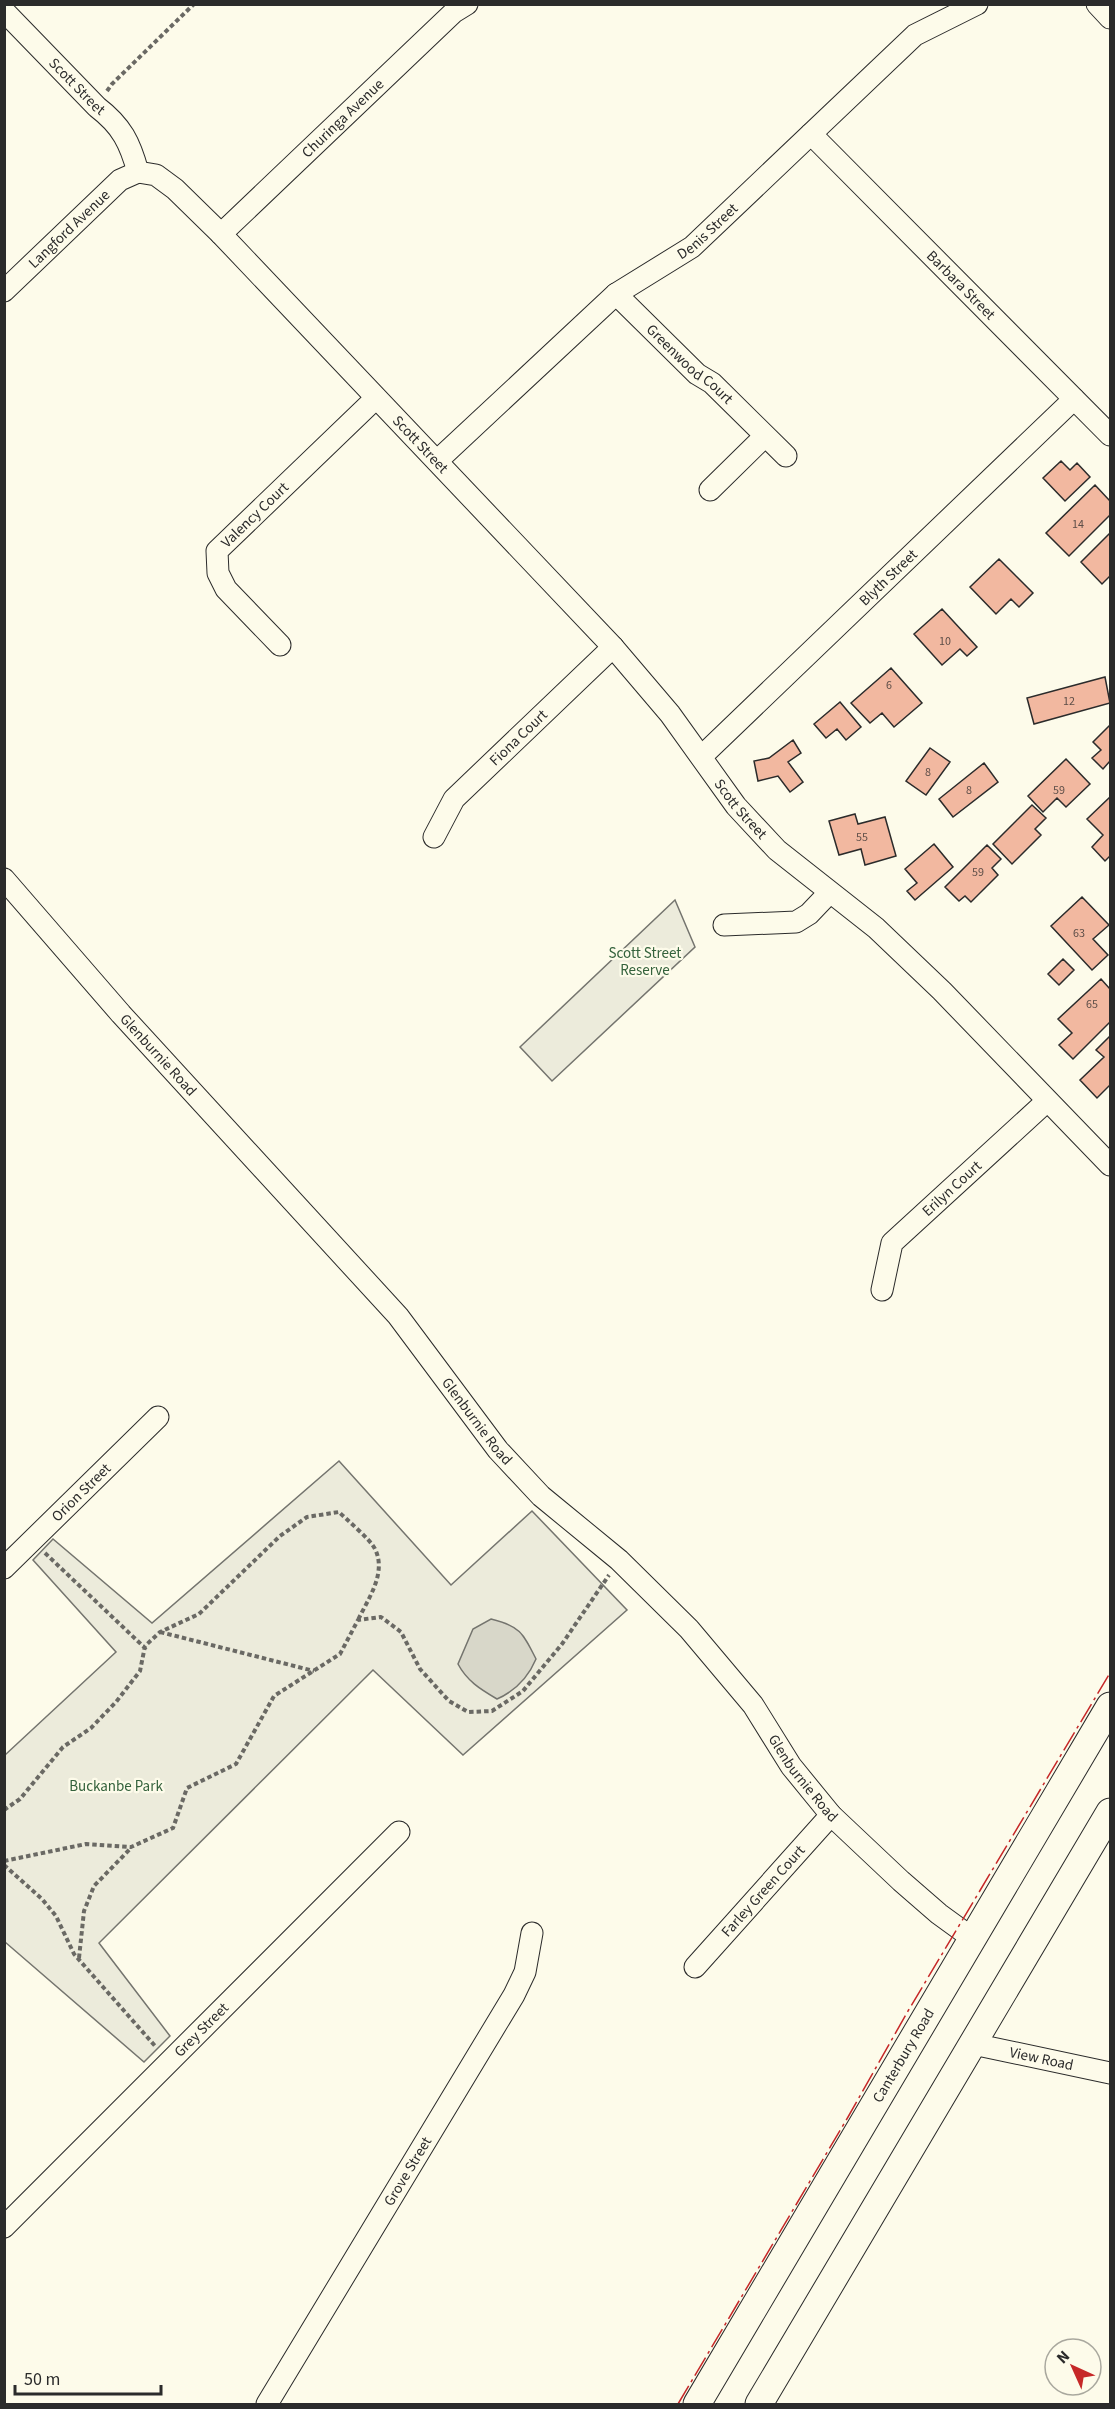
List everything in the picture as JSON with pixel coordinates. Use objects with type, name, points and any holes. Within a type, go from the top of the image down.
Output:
[{"type":"main road","name":"Canterbury Road","points":[[697,2404],[1110,1706]]},
{"type":"main road","points":[[759,2404],[1110,1812]]},
{"type":"street","name":"Churinga Avenue","points":[[221,234],[454,12],[467,4]]},
{"type":"street","name":"Denis Street","points":[[437,461],[616,294],[692,248],[915,35],[977,4]]},
{"type":"street","points":[[1096,4],[1110,18]]},
{"type":"street","name":"Scott Street","points":[[4,12],[97,107],[113,119],[123,132],[138,172],[156,175],[221,234],[613,646],[658,698],[736,806],[777,850],[883,934],[942,991],[1110,1165]]},
{"type":"street","name":"Barbara Street","points":[[811,134],[1110,435]]},
{"type":"street","name":"Langford Avenue","points":[[4,291],[120,180],[138,172]]},
{"type":"street","name":"Greenwood Court","points":[[616,294],[697,374],[712,383],[786,456]]},
{"type":"street","name":"Valency Court","points":[[280,645],[226,589],[218,573],[216,551],[376,398]]},
{"type":"street","name":"Blyth Street","points":[[702,756],[1074,399]]},
{"type":"street","points":[[710,490],[765,436]]},
{"type":"street","name":"Fiona Court","points":[[434,837],[454,798],[613,646]]},
{"type":"street","name":"Glenburnie Road","points":[[4,879],[121,1014],[398,1316],[498,1450],[541,1496],[619,1560],[689,1629],[753,1705],[791,1766],[831,1815],[901,1881],[939,1914],[972,1938]]},
{"type":"street","points":[[724,925],[795,922],[809,914],[829,892]]},
{"type":"street","name":"Erilyn Court","points":[[882,1290],[892,1243],[1047,1101]]},
{"type":"street","name":"Orion Street","points":[[4,1568],[158,1417]]},
{"type":"street","name":"Farley Green Court","points":[[695,1967],[831,1815]]},
{"type":"street","name":"Grey Street","points":[[4,2227],[399,1832]]},
{"type":"street","name":"Grove Street","points":[[267,2404],[514,1995],[525,1972],[532,1933]]},
{"type":"street","name":"View Road","points":[[973,2044],[1110,2073]]},
{"type":"path","points":[[97,107],[112,84],[194,4]]},
{"type":"path","points":[[4,1810],[20,1799],[63,1747],[91,1728],[116,1702],[140,1671],[145,1648],[160,1632],[199,1614],[280,1536],[307,1517],[339,1512],[375,1549],[379,1571],[375,1587],[340,1654],[274,1696],[236,1764],[187,1788],[173,1828],[131,1847],[94,1886],[84,1911],[79,1959]]},
{"type":"path","points":[[32,1541],[145,1648]]},
{"type":"path","points":[[358,1620],[381,1617],[401,1632],[420,1669],[449,1701],[468,1712],[492,1711],[523,1691],[562,1644],[619,1560]]},
{"type":"path","points":[[160,1632],[315,1671]]},
{"type":"path","points":[[4,1863],[86,1844],[131,1847]]},
{"type":"path","points":[[4,1863],[42,1899],[56,1916],[74,1954],[169,2062]]},
{"type":"green space","name":"Scott Street Reserve","points":[[675,900],[695,947],[552,1081],[520,1047]]},
{"type":"green space","name":"Buckanbe Park","points":[[339,1461],[451,1585],[532,1511],[627,1610],[463,1755],[373,1670],[99,1943],[170,2036],[144,2062],[5,1942],[5,1755],[116,1652],[33,1560],[53,1539],[152,1623]]},
{"type":"shaded area","points":[[491,1619],[520,1632],[536,1659],[520,1683],[497,1699],[474,1684],[458,1664],[473,1629]]},
{"type":"building","points":[[1061,461],[1070,470],[1077,463],[1090,477],[1065,501],[1043,478]]},
{"type":"building","points":[[1095,485],[1110,501],[1110,515],[1069,556],[1046,533]]},
{"type":"building","points":[[1110,533],[1110,576],[1102,584],[1081,562]]},
{"type":"building","points":[[999,559],[1033,593],[1019,607],[1011,599],[996,614],[970,587]]},
{"type":"building","points":[[942,609],[977,647],[967,656],[960,649],[942,665],[914,634]]},
{"type":"building","points":[[891,668],[922,703],[894,727],[882,713],[870,723],[851,703]]},
{"type":"building","points":[[1105,677],[1110,703],[1034,724],[1027,698]]},
{"type":"building","points":[[840,702],[861,727],[846,740],[837,729],[826,738],[814,724]]},
{"type":"building","points":[[1110,725],[1110,761],[1103,769],[1092,758],[1101,750],[1093,742]]},
{"type":"building","points":[[793,740],[801,753],[788,762],[803,782],[790,792],[778,776],[758,781],[754,761],[769,758]]},
{"type":"building","points":[[930,748],[950,762],[926,795],[906,781]]},
{"type":"building","points":[[1066,759],[1090,784],[1066,807],[1057,798],[1043,812],[1028,796]]},
{"type":"building","points":[[984,763],[998,782],[953,817],[939,799]]},
{"type":"building","points":[[1110,797],[1110,856],[1105,861],[1092,847],[1103,835],[1087,819]]},
{"type":"building","points":[[1032,805],[1046,818],[1035,829],[1041,835],[1012,864],[993,844]]},
{"type":"building","points":[[855,814],[858,824],[885,817],[896,856],[865,865],[861,849],[839,855],[829,821]]},
{"type":"building","points":[[934,844],[953,867],[915,900],[907,891],[917,883],[905,869]]},
{"type":"building","points":[[987,845],[1001,859],[992,868],[998,875],[971,902],[965,896],[959,901],[945,887]]},
{"type":"building","points":[[1082,897],[1109,925],[1093,939],[1108,955],[1092,970],[1051,926]]},
{"type":"building","points":[[1063,959],[1074,970],[1059,985],[1048,974]]},
{"type":"building","points":[[1101,979],[1110,989],[1110,1022],[1073,1059],[1059,1045],[1072,1033],[1058,1019]]},
{"type":"building","points":[[1110,1036],[1110,1085],[1097,1098],[1080,1080],[1104,1057],[1096,1050]]},
{"type":"power","points":[[678,2404],[908,2011],[1110,1673]]}]
